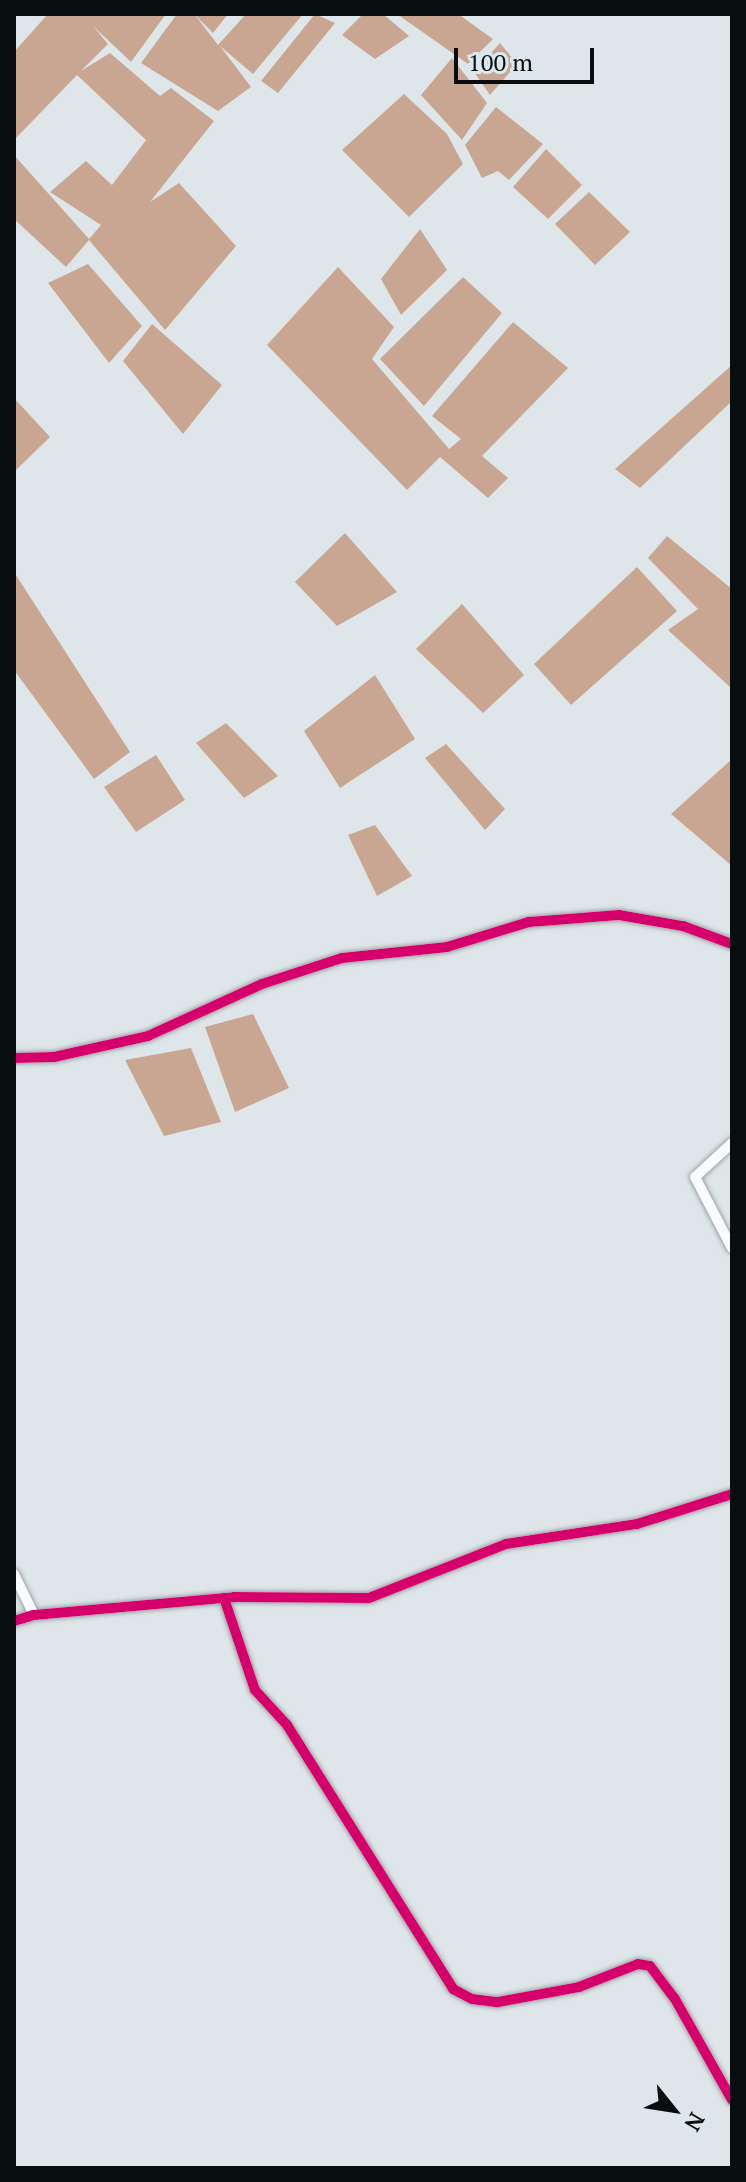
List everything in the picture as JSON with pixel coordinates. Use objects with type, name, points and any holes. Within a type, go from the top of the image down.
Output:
[{"type":"street","points":[[14,1058],[54,1057],[148,1036],[262,984],[342,958],[447,947],[529,922],[619,915],[683,926],[732,944]]},
{"type":"street","points":[[732,1143],[695,1177],[732,1248]]},
{"type":"street","points":[[14,1621],[34,1615],[224,1598],[369,1598],[506,1544],[637,1524],[732,1494]]},
{"type":"street","points":[[14,1574],[34,1615]]},
{"type":"street","points":[[224,1598],[255,1690],[287,1725],[453,1989],[472,1999],[498,2002],[579,1987],[638,1964],[650,1966],[675,1999],[732,2100]]},
{"type":"shaded area","points":[[48,14],[166,14],[131,62],[93,26],[108,44],[81,71],[110,53],[160,96],[171,88],[214,121],[150,202],[179,183],[236,246],[165,330],[89,240],[66,267],[14,219],[14,155],[89,239],[101,225],[50,192],[86,161],[112,185],[146,140],[77,75],[14,140],[14,52]]},
{"type":"shaded area","points":[[177,14],[228,14],[213,33],[195,15],[218,45],[246,14],[303,14],[253,74],[220,46],[251,87],[218,111],[141,63]]},
{"type":"shaded area","points":[[315,14],[335,23],[278,93],[261,81]]},
{"type":"shaded area","points":[[363,14],[383,14],[409,36],[375,59],[342,35]]},
{"type":"shaded area","points":[[397,14],[458,14],[493,39],[468,64]]},
{"type":"shaded area","points":[[500,43],[517,64],[490,95],[474,72]]},
{"type":"shaded area","points":[[452,58],[487,103],[462,140],[421,95]]},
{"type":"shaded area","points":[[404,94],[447,134],[463,164],[409,217],[342,150]]},
{"type":"shaded area","points":[[496,107],[543,144],[509,180],[498,171],[482,178],[465,145]]},
{"type":"shaded area","points":[[546,149],[582,185],[548,219],[513,187]]},
{"type":"shaded area","points":[[589,192],[630,232],[595,265],[555,224]]},
{"type":"shaded area","points":[[420,229],[447,270],[401,315],[381,279]]},
{"type":"shaded area","points":[[88,264],[142,326],[109,363],[48,283]]},
{"type":"shaded area","points":[[338,267],[394,327],[372,359],[449,449],[461,439],[432,416],[513,322],[568,368],[482,456],[508,478],[488,498],[440,457],[407,490],[267,345]]},
{"type":"shaded area","points":[[463,277],[502,313],[424,406],[380,359]]},
{"type":"shaded area","points":[[152,324],[222,385],[183,434],[123,361]]},
{"type":"shaded area","points":[[732,365],[732,401],[640,488],[615,469]]},
{"type":"shaded area","points":[[14,398],[50,437],[14,472]]},
{"type":"shaded area","points":[[345,533],[397,592],[337,626],[295,582]]},
{"type":"shaded area","points":[[667,536],[732,589],[730,687],[668,630],[698,609],[648,558]]},
{"type":"shaded area","points":[[637,567],[677,611],[571,705],[534,664]]},
{"type":"shaded area","points":[[14,572],[130,752],[94,779],[14,670]]},
{"type":"shaded area","points":[[462,604],[524,675],[483,713],[416,649]]},
{"type":"shaded area","points":[[375,675],[415,739],[340,788],[304,731]]},
{"type":"shaded area","points":[[226,723],[278,776],[244,798],[196,743]]},
{"type":"shaded area","points":[[446,744],[505,809],[485,830],[425,758]]},
{"type":"shaded area","points":[[156,755],[185,800],[136,832],[104,787]]},
{"type":"shaded area","points":[[732,759],[732,866],[671,814]]},
{"type":"shaded area","points":[[375,825],[412,876],[377,896],[348,835]]},
{"type":"shaded area","points":[[253,1014],[289,1088],[235,1112],[205,1027]]},
{"type":"shaded area","points":[[191,1048],[221,1122],[164,1136],[125,1060]]},
{"type":"cycle path","points":[[14,1058],[54,1057],[148,1036],[262,984],[342,958],[447,947],[529,922],[619,915],[683,926],[732,944]]},
{"type":"cycle path","points":[[14,1621],[34,1615],[234,1597],[369,1598],[506,1544],[637,1524],[732,1494]]},
{"type":"cycle path","points":[[224,1598],[255,1690],[287,1725],[453,1989],[472,1999],[498,2002],[579,1987],[638,1964],[650,1966],[675,1999],[732,2100]]}]
